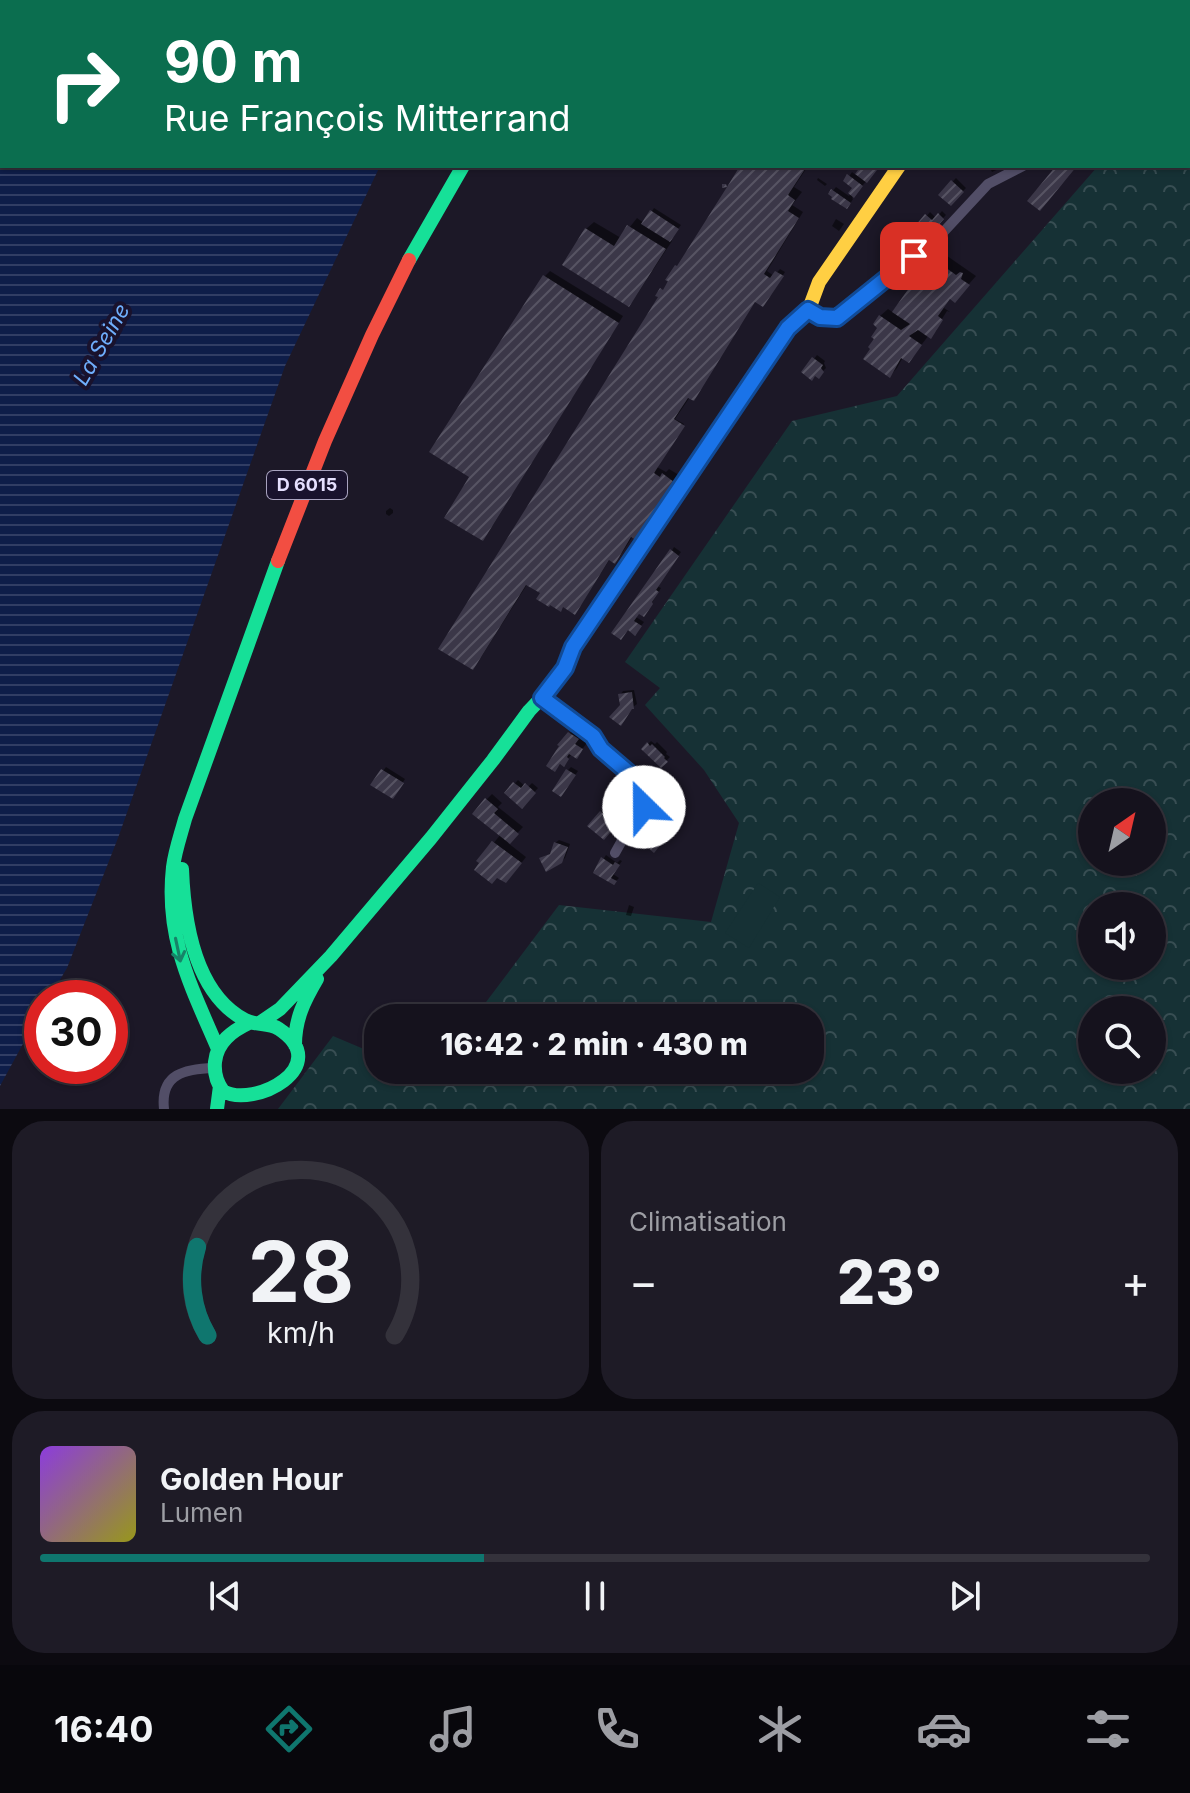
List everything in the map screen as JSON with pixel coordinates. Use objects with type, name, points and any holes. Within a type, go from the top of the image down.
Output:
[{"type":"main road","name":"D 6015","points":[[218,1049],[182,965],[172,920],[173,863],[185,819],[325,441],[406,266],[462,168]]},
{"type":"main road","points":[[258,1108],[237,1102],[220,1086],[214,1068],[218,1049],[229,1032],[280,1009],[331,956],[431,838],[542,698],[565,668],[573,647],[788,328],[808,310],[819,282],[898,168]]},
{"type":"main road","name":"D 6015","points":[[185,819],[182,893],[187,927],[199,963],[218,998],[230,1010],[255,1022]]},
{"type":"main road","points":[[281,1099],[291,1091],[299,1073],[294,1027],[298,1010],[331,956]]},
{"type":"main road","points":[[255,1022],[273,1025],[295,1045]]},
{"type":"main road","points":[[217,1109],[220,1086]]},
{"type":"street","points":[[808,310],[820,317],[837,318],[936,240],[988,184],[1019,168]]},
{"type":"street","points":[[542,698],[593,736],[601,749],[643,785],[647,793],[644,807],[615,853]]},
{"type":"street","points":[[164,1109],[165,1090],[176,1076],[188,1070],[214,1068]]},
{"type":"green space","points":[[1096,168],[1190,168],[1190,1109],[278,1109],[333,1036],[364,1049],[364,1084],[824,1084],[824,1004],[485,1004],[559,905],[711,922],[739,823],[704,770],[645,705],[660,688],[625,662],[792,421],[897,396]]},
{"type":"green space","points":[[758,883],[780,897],[749,948],[725,933]]},
{"type":"water","name":"La Seine","points":[[0,168],[379,168],[285,366],[118,838],[67,968],[60,980],[24,980],[24,1042],[0,1086]]},
{"type":"building","points":[[739,168],[806,168],[788,195],[795,200],[788,211],[799,218],[764,274],[770,278],[775,271],[784,276],[763,307],[755,302],[694,401],[688,398],[674,419],[685,426],[654,473],[660,477],[662,473],[674,482],[636,540],[631,537],[615,564],[609,560],[575,615],[563,607],[561,612],[549,607],[536,599],[540,593],[526,585],[473,670],[438,649],[658,297],[655,296],[660,288],[663,290],[668,281],[665,280]]},
{"type":"building","points":[[860,168],[877,170],[867,183],[855,174]]},
{"type":"building","points":[[1054,168],[1075,168],[1040,211],[1027,201]]},
{"type":"building","points":[[847,174],[863,186],[854,198],[848,193],[852,188],[843,181]]},
{"type":"building","points":[[951,180],[964,192],[951,206],[938,195]]},
{"type":"building","points":[[831,189],[851,203],[847,209],[831,199],[828,194]]},
{"type":"building","points":[[650,210],[679,229],[670,242],[641,224]]},
{"type":"building","points":[[938,213],[944,219],[936,228],[929,223],[924,234],[915,226],[925,214],[932,220]]},
{"type":"building","points":[[627,225],[666,249],[629,307],[562,265],[585,228],[614,246]]},
{"type":"building","points":[[931,257],[956,275],[963,273],[961,279],[970,285],[955,303],[950,299],[938,316],[943,320],[931,339],[918,330],[909,336],[922,345],[909,363],[901,358],[890,378],[863,359],[874,339],[871,337],[877,328],[873,324],[879,315],[901,330],[910,324],[892,312]]},
{"type":"building","points":[[543,275],[619,323],[483,541],[444,518],[469,477],[429,452]]},
{"type":"building","points":[[812,357],[823,365],[821,368],[824,372],[819,379],[815,376],[812,381],[801,372]]},
{"type":"building","points":[[670,549],[679,556],[656,590],[659,592],[644,617],[639,614],[634,621],[642,626],[635,636],[628,630],[621,640],[611,633]]},
{"type":"building","points":[[632,692],[634,709],[621,726],[609,717],[620,705],[618,694]]},
{"type":"building","points":[[568,732],[579,739],[575,744],[583,749],[577,759],[569,754],[564,767],[560,764],[555,772],[546,766]]},
{"type":"building","points":[[647,742],[668,762],[661,768],[641,749]]},
{"type":"building","points":[[381,769],[404,783],[393,799],[370,785]]},
{"type":"building","points":[[566,769],[576,775],[561,797],[552,791]]},
{"type":"building","points":[[513,782],[521,788],[525,783],[536,793],[522,809],[504,793]]},
{"type":"building","points":[[624,786],[642,797],[635,809],[616,798]]},
{"type":"building","points":[[485,798],[498,809],[494,813],[519,834],[510,844],[472,814]]},
{"type":"building","points":[[600,811],[617,825],[604,840],[587,826]]},
{"type":"building","points":[[668,822],[674,828],[654,853],[647,847]]},
{"type":"building","points":[[492,841],[522,863],[506,883],[497,878],[492,884],[474,870],[479,863],[476,861]]},
{"type":"building","points":[[554,842],[568,847],[562,863],[546,872],[539,858],[550,854]]},
{"type":"building","points":[[601,857],[613,865],[615,862],[620,865],[611,878],[617,881],[614,885],[593,873]]},
{"type":"traffic: fast","points":[[409,260],[462,168]]},
{"type":"traffic: fast","points":[[261,1022],[280,1009],[331,956],[431,838],[529,711],[549,690],[565,668],[584,630],[693,469]]},
{"type":"traffic: fast","points":[[218,1049],[182,961],[173,917],[173,867],[185,819],[278,561]]},
{"type":"traffic: fast","points":[[182,869],[189,932],[203,974],[214,992],[228,1008],[245,1020],[279,1029],[294,1043],[298,1057],[294,1070],[284,1081],[253,1094],[237,1095],[221,1088],[216,1074],[216,1055],[226,1038],[249,1023]]},
{"type":"traffic: fast","points":[[295,1045],[301,1010],[317,979]]},
{"type":"traffic: fast","points":[[217,1109],[220,1086]]},
{"type":"traffic: slow","points":[[693,469],[788,328],[809,309],[819,282],[898,168]]},
{"type":"traffic: jam","points":[[278,561],[325,441],[409,260]]},
{"type":"route","points":[[644,807],[647,793],[643,785],[601,749],[593,736],[542,698],[565,668],[573,647],[793,322],[808,310],[820,317],[837,318],[914,256]]}]
